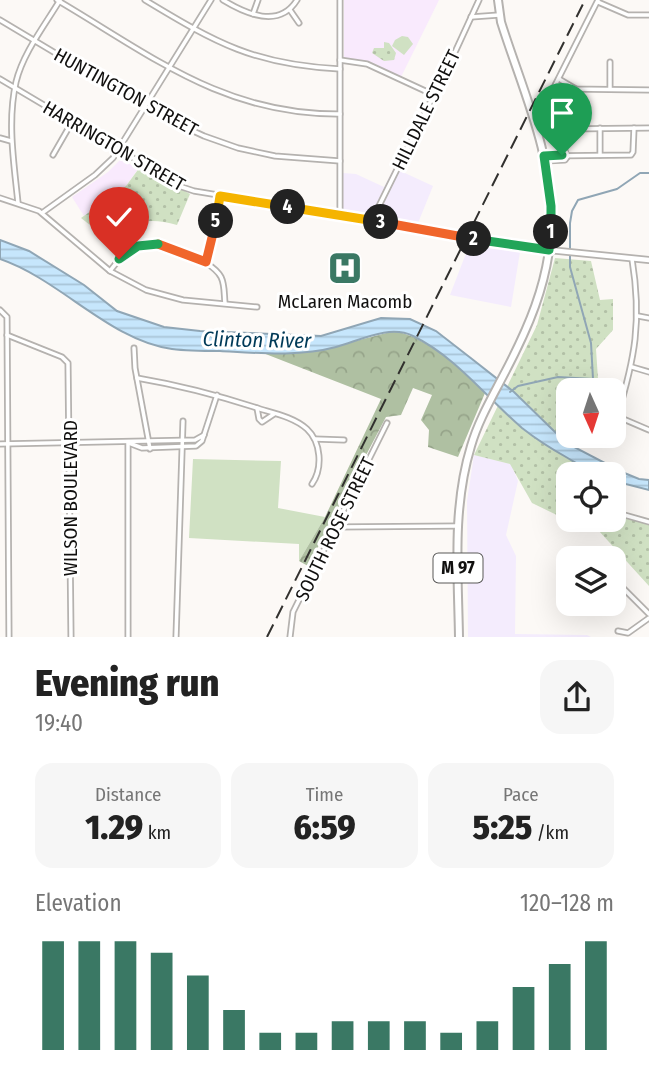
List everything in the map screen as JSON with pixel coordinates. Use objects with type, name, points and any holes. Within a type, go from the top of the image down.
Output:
[{"type":"main road","name":"M 97","points":[[459,637],[458,526],[467,461],[478,427],[535,309],[549,250],[551,213],[545,159],[499,15],[498,0]]},
{"type":"street","points":[[18,203],[11,118],[15,88],[21,68],[59,0],[169,68],[216,91],[257,104],[301,113],[340,114]]},
{"type":"street","points":[[145,0],[194,30],[233,49],[299,67],[340,69]]},
{"type":"street","points":[[42,213],[102,170],[119,150],[211,0]]},
{"type":"street","points":[[223,0],[253,14],[274,17],[290,10],[297,0]]},
{"type":"street","points":[[253,14],[258,0]]},
{"type":"street","points":[[340,0],[340,215]]},
{"type":"street","name":"HILLDALE STREET","points":[[372,220],[479,0]]},
{"type":"street","points":[[535,125],[598,1],[624,14],[649,15]]},
{"type":"street","points":[[290,10],[299,23]]},
{"type":"street","points":[[471,17],[499,15]]},
{"type":"street","name":"HUNTINGTON STREET","points":[[0,20],[186,129],[238,148],[289,158],[340,161]]},
{"type":"street","points":[[340,60],[367,64],[435,95]]},
{"type":"street","points":[[610,62],[610,89]]},
{"type":"street","name":"HARRINGTON STREET","points":[[0,79],[182,187],[220,196],[563,253],[649,260]]},
{"type":"street","points":[[557,81],[576,89],[649,90]]},
{"type":"street","points":[[53,155],[72,122]]},
{"type":"street","points":[[600,128],[600,155]]},
{"type":"street","points":[[545,159],[565,160],[567,157],[632,154],[634,128]]},
{"type":"street","points":[[567,157],[561,131],[565,129],[649,128]]},
{"type":"street","points":[[0,138],[12,141]]},
{"type":"street","points":[[206,262],[212,246],[220,196]]},
{"type":"street","points":[[0,198],[42,213],[122,279],[160,295],[183,300],[257,307]]},
{"type":"street","points":[[110,271],[128,251],[149,243],[162,245],[206,262],[221,276],[225,303]]},
{"type":"street","points":[[626,385],[632,367],[638,316],[632,259]]},
{"type":"street","points":[[0,310],[6,316],[7,335],[9,637]]},
{"type":"street","points":[[638,316],[649,318]]},
{"type":"street","name":"WILSON BOULEVARD","points":[[7,335],[67,360],[71,444],[71,637]]},
{"type":"street","points":[[134,348],[150,449]]},
{"type":"street","points":[[632,367],[649,372]]},
{"type":"street","points":[[137,377],[217,395],[301,425],[314,439],[319,460],[312,484]]},
{"type":"street","points":[[128,442],[150,449],[198,445],[217,395]]},
{"type":"street","points":[[257,408],[262,422],[274,414]]},
{"type":"street","points":[[626,420],[649,430]]},
{"type":"street","points":[[176,637],[183,421]]},
{"type":"street","name":"SOUTH ROSE STREET","points":[[290,637],[293,612],[387,423]]},
{"type":"street","points":[[0,444],[183,440],[197,439],[204,435]]},
{"type":"street","points":[[314,439],[344,440]]},
{"type":"street","points":[[128,442],[128,637]]},
{"type":"street","points":[[626,515],[649,522]]},
{"type":"street","points":[[335,527],[458,526]]},
{"type":"street","points":[[618,631],[628,633],[649,616],[626,592]]},
{"type":"shaded area","points":[[344,0],[439,0],[401,77],[371,62],[344,58]]},
{"type":"shaded area","points":[[121,159],[138,169],[126,186],[84,216],[72,197],[108,172]]},
{"type":"shaded area","points":[[394,168],[433,186],[418,223],[341,211],[343,173],[356,174],[384,187]]},
{"type":"shaded area","points":[[470,243],[520,252],[511,307],[450,295]]},
{"type":"shaded area","points":[[474,455],[511,464],[518,481],[506,535],[516,556],[515,634],[591,637],[468,637],[467,501]]},
{"type":"green space","points":[[402,36],[408,37],[413,44],[404,55],[392,46],[395,40]]},
{"type":"green space","points":[[384,42],[389,43],[396,53],[394,60],[384,61],[372,53],[374,48],[384,48]]},
{"type":"green space","points":[[140,167],[190,194],[177,225],[157,221],[141,222],[109,240],[81,218],[126,186]]},
{"type":"green space","points":[[555,258],[591,261],[600,300],[613,299],[613,330],[596,349],[598,378],[556,378],[556,448],[569,448],[567,457],[575,462],[556,462],[556,515],[532,503],[510,464],[474,455],[537,325]]},
{"type":"green space","points":[[394,331],[431,347],[466,374],[485,393],[458,457],[428,447],[429,430],[421,420],[432,395],[413,388],[401,415],[386,417],[308,566],[299,561],[325,517],[381,399],[263,353],[325,349]]},
{"type":"green space","points":[[193,459],[281,461],[278,508],[325,517],[299,561],[299,544],[189,538]]},
{"type":"green space","points":[[626,515],[649,522],[649,586],[626,561],[626,546],[613,546],[600,532],[626,532]]},
{"type":"water","name":"Clinton River","points":[[0,240],[29,251],[84,285],[117,311],[164,327],[321,336],[381,318],[410,319],[436,331],[514,392],[556,433],[556,448],[576,448],[603,462],[575,462],[543,443],[522,428],[457,366],[413,336],[384,333],[336,347],[293,353],[172,349],[127,334],[44,281],[0,259]]},
{"type":"water","points":[[626,474],[649,480],[649,490],[626,484]]},
{"type":"waterway","points":[[510,392],[518,386],[558,377],[593,379],[591,343],[570,267],[572,211],[578,200],[617,189],[640,173],[649,173]]},
{"type":"railway","points":[[267,637],[585,0]]},
{"type":"place","name":"McLaren Macomb","points":[[345,268]]},
{"type":"route","points":[[119,259],[132,248],[149,243],[162,245],[206,262],[212,246],[220,196],[549,250],[551,213],[544,156],[562,155]]}]
